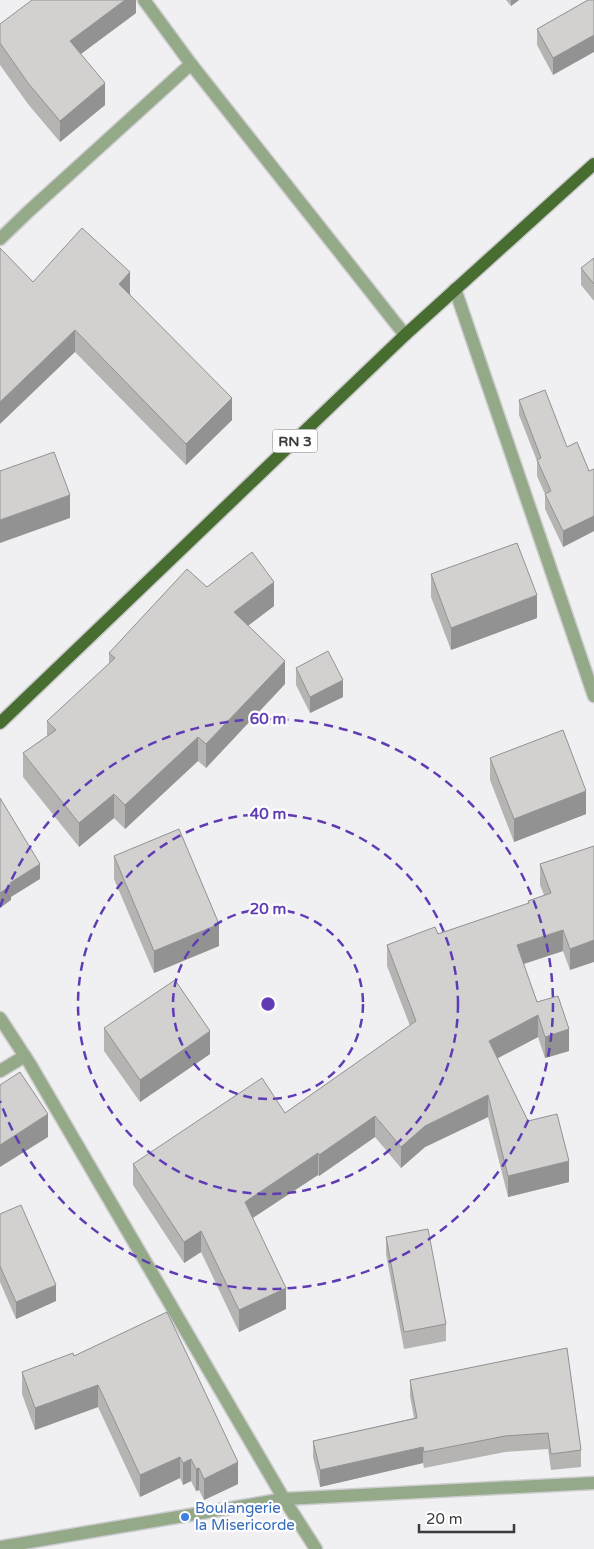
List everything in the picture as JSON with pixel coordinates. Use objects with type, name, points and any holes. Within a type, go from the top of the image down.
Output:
[{"type":"main road","name":"RN 3","points":[[0,723],[405,335],[594,164]]},
{"type":"street","points":[[144,0],[191,64],[405,335]]},
{"type":"street","points":[[0,239],[191,64]]},
{"type":"street","points":[[455,289],[594,696]]},
{"type":"street","points":[[0,1018],[25,1056],[284,1499],[316,1549]]},
{"type":"street","points":[[0,1071],[25,1056]]},
{"type":"street","points":[[0,1547],[284,1499],[594,1483]]},
{"type":"building","points":[[32,0],[125,0],[70,41],[105,83],[60,121],[28,83],[0,43],[0,24]]},
{"type":"building","points":[[588,0],[594,0],[594,35],[553,58],[537,29]]},
{"type":"building","points":[[82,228],[130,272],[119,284],[232,398],[186,444],[75,330],[0,402],[0,248],[33,282]]},
{"type":"building","points":[[594,258],[594,284],[581,268]]},
{"type":"building","points":[[545,390],[567,447],[577,442],[589,471],[594,469],[594,516],[563,531],[545,494],[551,491],[537,460],[541,458],[519,400]]},
{"type":"building","points":[[54,452],[70,495],[0,520],[0,471]]},
{"type":"building","points":[[517,543],[537,595],[451,628],[431,574]]},
{"type":"building","points":[[252,552],[274,582],[234,612],[285,661],[206,744],[198,737],[125,805],[114,794],[79,823],[23,753],[56,730],[47,721],[115,658],[109,653],[187,569],[207,587]]},
{"type":"building","points":[[328,651],[343,680],[310,697],[296,668]]},
{"type":"building","points":[[563,730],[586,791],[514,819],[490,758]]},
{"type":"building","points":[[0,798],[40,864],[10,883],[11,885],[0,893]]},
{"type":"building","points":[[179,829],[219,924],[154,951],[114,856]]},
{"type":"building","points":[[594,846],[594,940],[570,949],[563,930],[517,945],[537,1002],[558,996],[569,1029],[545,1037],[538,1015],[489,1041],[528,1121],[557,1114],[569,1161],[508,1176],[488,1095],[425,1126],[401,1147],[375,1116],[319,1155],[318,1153],[245,1202],[286,1288],[239,1310],[201,1231],[184,1242],[133,1164],[262,1078],[285,1113],[416,1021],[387,945],[435,927],[438,934],[529,903],[528,901],[551,893],[540,864]]},
{"type":"building","points":[[175,980],[210,1031],[140,1080],[104,1028]]},
{"type":"building","points":[[20,1072],[48,1114],[0,1145],[0,1085]]},
{"type":"building","points":[[21,1205],[56,1285],[16,1302],[0,1266],[0,1214]]},
{"type":"building","points":[[428,1229],[446,1324],[404,1332],[386,1237]]},
{"type":"building","points":[[167,1312],[238,1462],[204,1479],[199,1468],[196,1469],[191,1459],[183,1463],[180,1457],[140,1475],[98,1385],[35,1408],[22,1372],[73,1353],[74,1356]]},
{"type":"building","points":[[567,1348],[581,1450],[551,1454],[548,1433],[505,1436],[424,1452],[423,1447],[320,1470],[313,1441],[417,1418],[410,1380]]},
{"type":"place","name":"Boulangerie la Misericorde","points":[[185,1517]]}]
